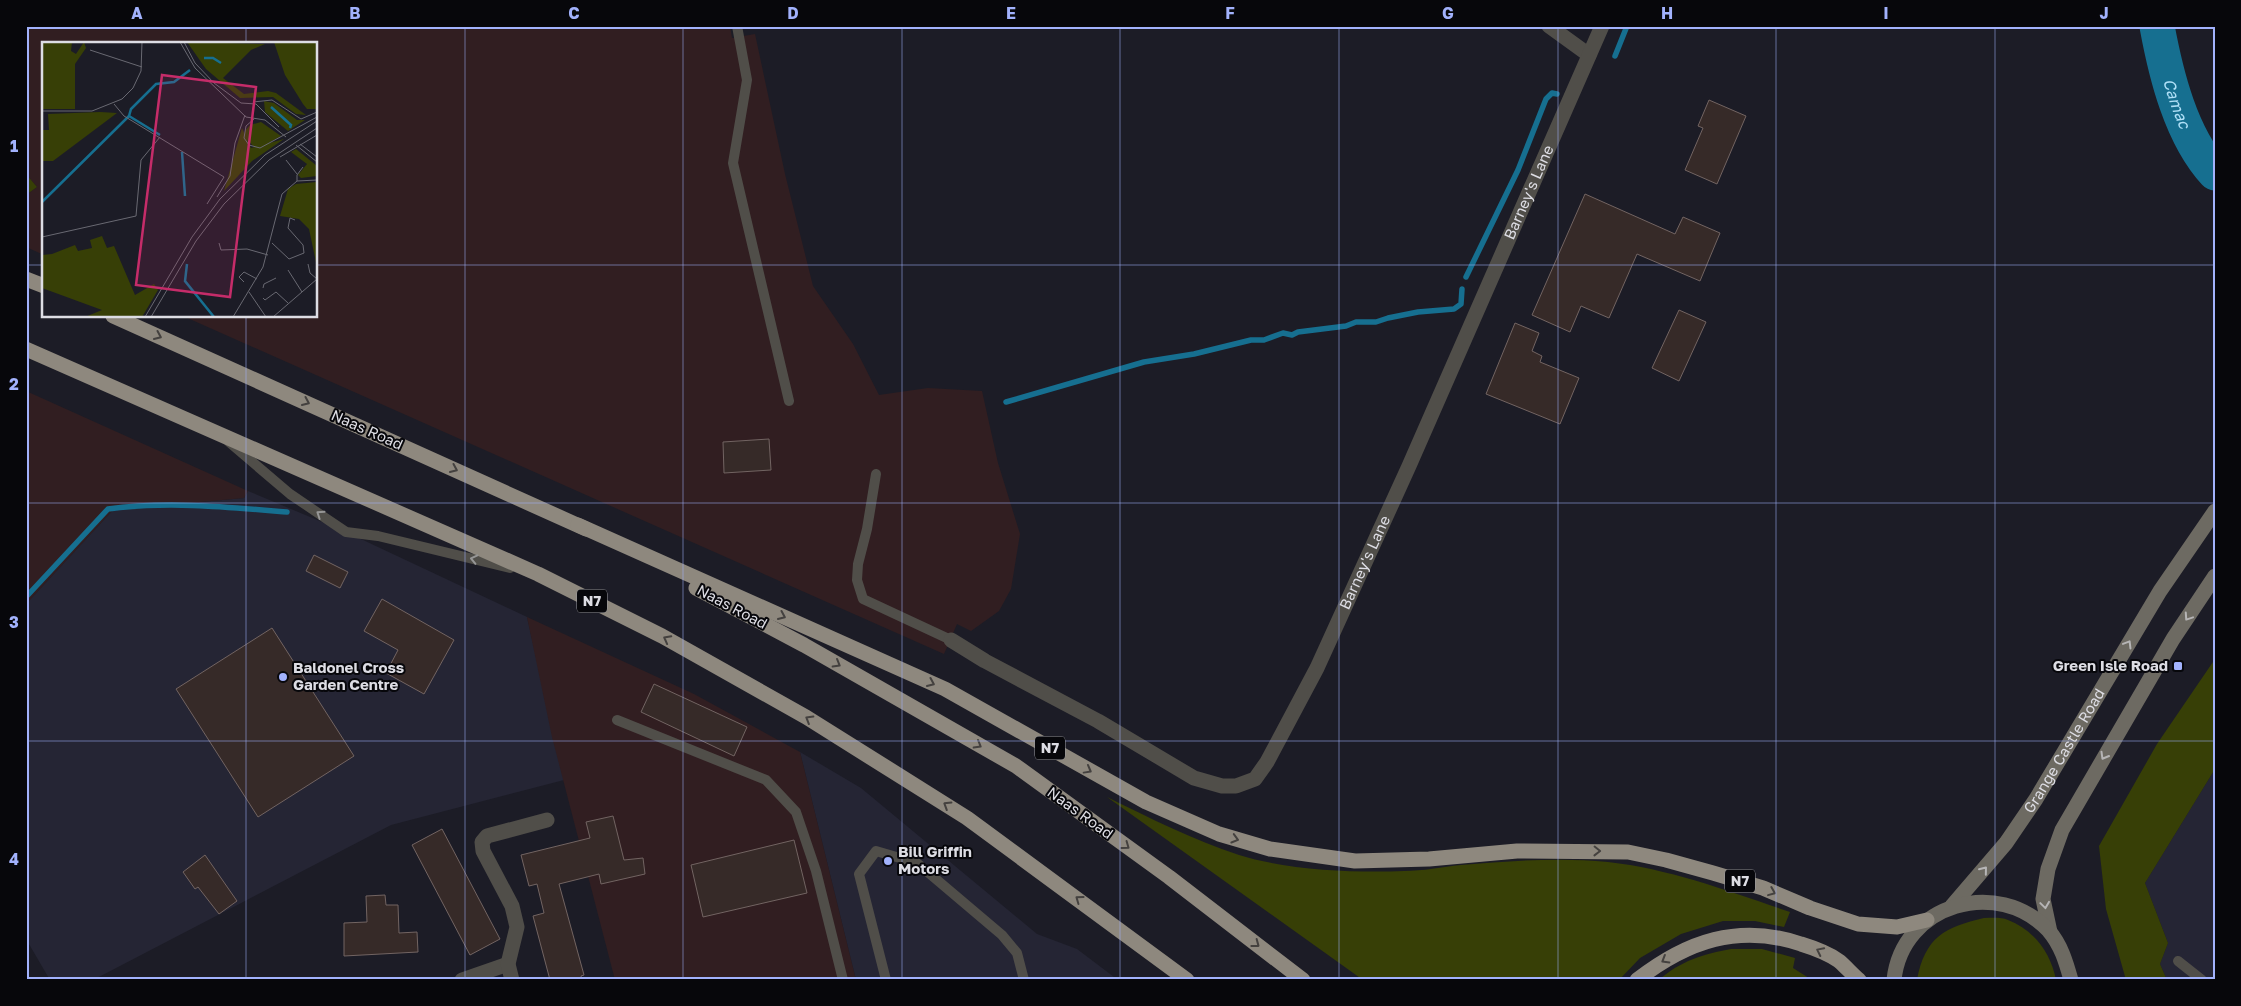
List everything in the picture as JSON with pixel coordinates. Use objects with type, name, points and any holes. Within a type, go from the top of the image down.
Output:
[{"type":"highway","points":[[26,279],[42,285]]},
{"type":"highway","name":"Naas Road","points":[[117,318],[578,525],[804,645],[1016,766],[1169,877],[1303,980]]},
{"type":"highway","name":"N7","points":[[26,349],[215,430],[538,574],[662,636],[806,717],[967,818],[1188,980]]},
{"type":"highway","name":"N7","points":[[578,525],[945,689],[1146,802],[1220,834],[1270,849],[1355,861],[1429,859],[1517,851],[1628,852],[1666,860],[1763,888],[1810,908],[1858,924],[1897,927],[1927,920]]},
{"type":"highway","name":"N7","points":[[1118,928],[1175,980]]},
{"type":"highway","points":[[1637,980],[1662,960],[1687,948],[1720,938],[1746,935],[1782,937],[1814,948],[1839,961],[1859,980]]},
{"type":"main road","name":"Grange Castle Road","points":[[1952,906],[2006,843],[2036,799],[2160,590],[2215,511]]},
{"type":"main road","name":"Grange Castle Road","points":[[2050,932],[2043,899],[2048,869],[2062,830],[2168,647],[2215,576]]},
{"type":"main road","name":"Grange Castle Road","points":[[1894,980],[1900,956],[1912,936],[1927,920],[1952,906],[1978,901],[2005,904],[2029,914],[2050,932],[2064,955],[2071,980]]},
{"type":"street","points":[[1549,26],[1589,56]]},
{"type":"street","name":"Barney's Lane","points":[[951,640],[985,661],[1098,721],[1194,778],[1222,786],[1236,786],[1255,780],[1268,762],[1321,660],[1413,457],[1602,26]]},
{"type":"street","points":[[512,980],[508,964],[517,927],[512,906],[483,851],[482,842],[487,836],[547,820]]},
{"type":"street","points":[[462,980],[508,964]]},
{"type":"lane","points":[[737,26],[747,80],[733,163],[789,401]]},
{"type":"lane","points":[[215,430],[290,494],[346,532],[378,536],[538,574]]},
{"type":"lane","points":[[876,474],[869,520],[858,564],[857,580],[863,599],[951,640]]},
{"type":"lane","points":[[617,720],[766,780],[796,812],[816,871],[843,980]]},
{"type":"lane","points":[[886,980],[859,874],[876,851],[917,863],[1002,935],[1017,953],[1024,980]]},
{"type":"lane","points":[[2178,960],[2202,980]]},
{"type":"shaded area","points":[[26,26],[730,26],[732,38],[755,34],[785,174],[813,286],[853,344],[879,395],[928,388],[982,391],[998,463],[1020,534],[1011,589],[999,611],[971,631],[957,624],[944,654],[188,318],[318,318],[318,42],[42,42],[42,254],[26,247],[26,195],[37,187],[26,174]]},
{"type":"shaded area","points":[[26,391],[248,491],[244,498],[113,510],[26,604]]},
{"type":"shaded area","name":"Baldonel Cross Garden Centre","points":[[248,491],[346,532],[527,617],[564,780],[391,825],[93,980],[50,980],[26,939],[26,604],[113,510],[244,498]]},
{"type":"shaded area","points":[[527,617],[694,694],[800,752],[856,980],[615,980],[552,737]]},
{"type":"shaded area","name":"Bill Griffin Motors","points":[[800,752],[861,788],[1037,934],[1077,949],[1118,980],[856,980]]},
{"type":"shaded area","points":[[2215,769],[2215,980],[2167,980],[2160,964],[2168,943],[2145,883]]},
{"type":"green space","points":[[26,174],[37,187],[26,195]]},
{"type":"green space","points":[[2215,659],[2215,769],[2145,883],[2168,943],[2160,964],[2167,980],[2126,980],[2106,909],[2099,846],[2157,744]]},
{"type":"green space","points":[[1107,797],[1205,843],[1239,855],[1278,864],[1342,871],[1385,872],[1535,860],[1608,862],[1631,865],[1678,876],[1790,912],[1784,927],[1755,921],[1723,921],[1681,934],[1640,958],[1619,980],[1363,980]]},
{"type":"green space","points":[[1984,918],[2008,920],[2033,936],[2050,961],[2056,980],[1917,980],[1925,953],[1939,936],[1958,925]]},
{"type":"green space","points":[[1731,949],[1762,949],[1795,958],[1793,968],[1812,980],[1659,980],[1675,968],[1693,959]]},
{"type":"building","points":[[1709,100],[1746,116],[1717,184],[1685,170],[1703,128],[1698,126]]},
{"type":"building","points":[[1585,194],[1675,234],[1683,217],[1720,233],[1700,281],[1637,254],[1609,318],[1581,306],[1570,332],[1532,315]]},
{"type":"building","points":[[1679,310],[1706,322],[1679,381],[1652,368]]},
{"type":"building","points":[[1515,323],[1539,333],[1532,351],[1542,356],[1540,362],[1579,378],[1560,424],[1486,394]]},
{"type":"building","points":[[769,439],[771,470],[724,473],[723,442]]},
{"type":"building","points":[[314,555],[348,572],[340,588],[306,571]]},
{"type":"building","points":[[382,599],[454,640],[424,694],[386,673],[398,650],[364,631]]},
{"type":"building","points":[[272,628],[354,756],[258,817],[176,689]]},
{"type":"building","points":[[654,684],[747,727],[734,756],[641,712]]},
{"type":"building","points":[[613,816],[624,860],[643,858],[645,874],[601,884],[599,874],[559,884],[584,975],[581,976],[582,980],[550,980],[533,916],[544,913],[537,884],[529,886],[521,855],[590,838],[586,822]]},
{"type":"building","points":[[442,829],[500,939],[470,955],[412,845]]},
{"type":"building","points":[[794,840],[807,893],[703,917],[691,865]]},
{"type":"building","points":[[205,855],[237,901],[219,914],[198,887],[195,889],[183,872]]},
{"type":"building","points":[[385,895],[386,905],[398,905],[399,933],[417,932],[418,952],[344,956],[344,923],[367,922],[366,896]]},
{"type":"waterway","points":[[1615,56],[1627,26]]},
{"type":"waterway","name":"Camac","points":[[2157,26],[2170,84],[2184,123],[2203,158],[2215,173]]},
{"type":"waterway","points":[[1466,277],[1518,170],[1546,99],[1552,93],[1557,94]]},
{"type":"waterway","points":[[1006,402],[1144,362],[1194,354],[1251,340],[1264,340],[1283,333],[1292,335],[1298,332],[1346,326],[1356,322],[1376,322],[1418,312],[1454,309],[1461,304],[1462,289]]},
{"type":"waterway","points":[[26,597],[108,509],[175,505],[287,512]]},
{"type":"place","name":"Green Isle Road","points":[[2178,666]]},
{"type":"place","name":"Baldonel Cross Garden Centre","points":[[283,677]]},
{"type":"place","name":"Bill Griffin Motors","points":[[888,861]]}]
